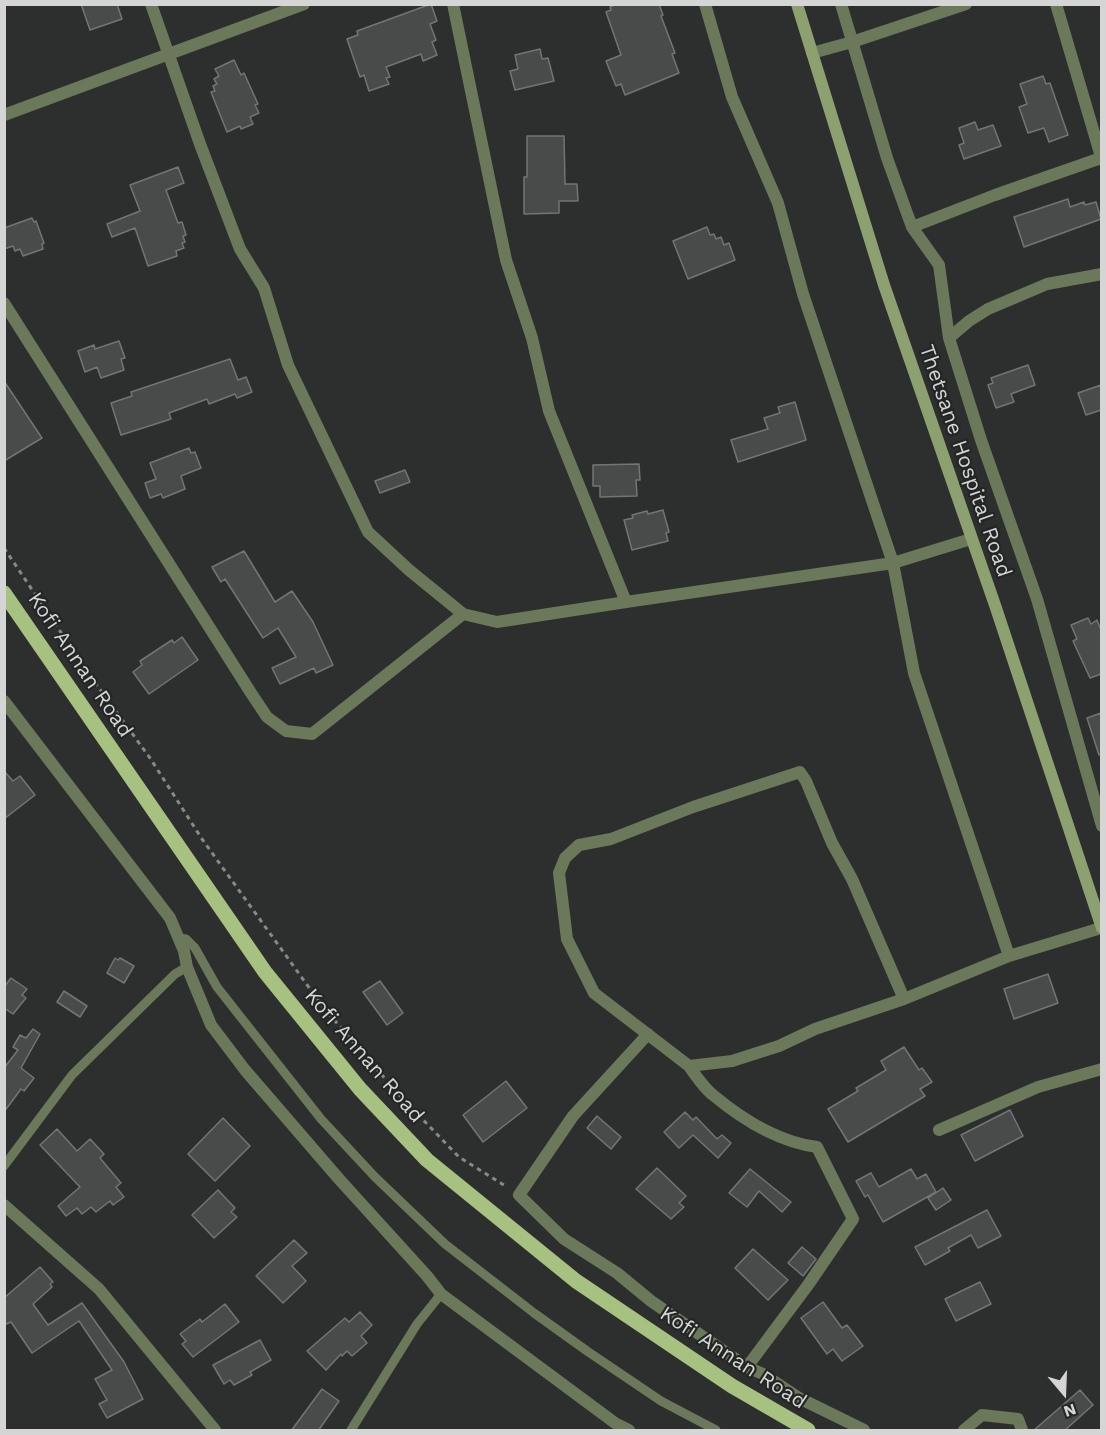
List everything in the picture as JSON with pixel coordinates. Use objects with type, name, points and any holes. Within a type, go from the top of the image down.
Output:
[{"type":"main road","name":"Thetsane Hospital Road","points":[[797,4],[884,285],[1101,928]]},
{"type":"main road","name":"Kofi Annan Road","points":[[4,592],[265,972],[360,1089],[427,1160],[576,1281],[732,1386],[808,1431]]},
{"type":"street","points":[[151,4],[240,249],[264,288],[288,365],[368,532],[409,570],[463,614],[497,622],[893,563],[971,539]]},
{"type":"street","points":[[4,115],[304,4]]},
{"type":"street","points":[[453,4],[506,260],[532,339],[549,411],[626,602]]},
{"type":"street","points":[[705,4],[732,97],[778,203],[802,294],[893,563],[914,673],[1009,956]]},
{"type":"street","points":[[842,4],[887,158],[912,227],[939,265],[949,338],[981,440],[1037,598],[1101,826]]},
{"type":"street","points":[[812,53],[966,4]]},
{"type":"street","points":[[912,227],[995,195],[1101,159],[1056,4]]},
{"type":"street","points":[[949,338],[988,309],[1047,284],[1101,274]]},
{"type":"street","points":[[4,303],[267,717],[286,731],[312,734],[463,614]]},
{"type":"street","points":[[4,701],[170,918],[179,938],[187,968],[211,1024],[245,1070],[441,1294],[629,1431]]},
{"type":"street","points":[[747,1367],[854,1219],[818,1147],[797,1144],[766,1131],[711,1094],[689,1066],[594,993],[567,939],[559,873],[565,858],[579,845],[611,839],[693,807],[800,772],[832,843],[852,879],[904,999]]},
{"type":"street","points":[[689,1066],[732,1061],[779,1046],[815,1029],[904,999],[1009,956],[1101,928]]},
{"type":"street","points":[[648,1034],[573,1116],[519,1195],[564,1239],[617,1273],[651,1301],[747,1367],[763,1374],[799,1398],[864,1431]]},
{"type":"street","points":[[939,1130],[1029,1090],[1101,1069]]},
{"type":"street","points":[[4,1205],[99,1289],[215,1431]]},
{"type":"street","points":[[964,1431],[982,1414],[1018,1419],[1022,1431]]},
{"type":"lane","points":[[179,938],[186,939],[195,948],[217,987],[321,1119],[375,1176],[445,1244],[587,1351],[661,1401],[716,1431]]},
{"type":"lane","points":[[4,1166],[72,1075],[176,974],[187,968]]},
{"type":"lane","points":[[351,1431],[417,1324],[441,1294]]},
{"type":"path","points":[[4,548],[91,677],[150,758],[202,839],[323,1007],[400,1097],[459,1157],[519,1195]]},
{"type":"building","points":[[81,4],[117,4],[122,19],[90,30]]},
{"type":"building","points":[[431,4],[437,21],[430,24],[436,40],[432,42],[437,55],[423,61],[421,54],[386,67],[390,77],[386,78],[389,84],[369,91],[364,75],[360,77],[347,39],[358,35],[357,31]]},
{"type":"building","points":[[617,4],[659,4],[679,73],[625,95],[621,84],[616,86],[606,61],[621,55],[606,12]]},
{"type":"building","points":[[540,49],[542,59],[548,58],[554,81],[515,90],[510,71],[518,69],[515,55]]},
{"type":"building","points":[[234,60],[241,75],[244,73],[258,104],[255,105],[259,113],[250,117],[253,124],[241,129],[240,126],[227,132],[211,92],[215,91],[213,86],[217,84],[214,79],[219,76],[215,69]]},
{"type":"building","points":[[1043,76],[1046,84],[1050,83],[1068,135],[1049,142],[1044,128],[1028,133],[1019,107],[1027,104],[1020,84]]},
{"type":"building","points":[[975,122],[978,130],[993,125],[1001,146],[964,159],[959,145],[964,143],[959,128]]},
{"type":"building","points":[[527,136],[564,136],[565,184],[577,184],[578,201],[559,201],[559,213],[524,214]]},
{"type":"building","points":[[178,167],[184,183],[166,190],[178,223],[182,222],[186,235],[183,236],[184,248],[176,251],[177,256],[148,266],[135,228],[112,237],[107,224],[140,211],[130,185]]},
{"type":"building","points":[[1068,199],[1070,207],[1084,202],[1085,205],[1096,202],[1101,219],[1024,247],[1014,217]]},
{"type":"building","points":[[32,218],[34,222],[36,221],[44,243],[42,244],[43,249],[23,256],[20,249],[15,251],[13,246],[4,249],[4,228]]},
{"type":"building","points":[[707,227],[710,235],[714,234],[716,239],[721,237],[724,245],[729,243],[735,260],[688,279],[673,241]]},
{"type":"building","points":[[119,341],[125,358],[121,359],[124,370],[101,378],[97,367],[85,372],[78,351],[94,345],[95,349]]},
{"type":"building","points":[[230,359],[238,380],[246,377],[252,392],[237,398],[235,394],[209,404],[207,399],[169,413],[171,419],[121,435],[111,403],[132,396],[131,392]]},
{"type":"building","points":[[1028,365],[1035,385],[1011,394],[1014,402],[996,408],[988,385],[993,383],[991,378]]},
{"type":"building","points":[[4,381],[42,438],[4,461]]},
{"type":"building","points":[[1101,385],[1101,410],[1086,415],[1078,393]]},
{"type":"building","points":[[795,402],[806,440],[738,462],[731,440],[768,429],[764,418],[780,413],[778,407]]},
{"type":"building","points":[[189,448],[191,453],[195,452],[201,468],[181,476],[185,489],[163,498],[161,494],[150,498],[145,483],[156,479],[150,463]]},
{"type":"building","points":[[639,464],[640,480],[636,480],[637,496],[600,497],[600,486],[593,486],[593,465]]},
{"type":"building","points":[[405,470],[410,482],[380,493],[375,481]]},
{"type":"building","points":[[663,510],[669,532],[666,533],[668,541],[632,550],[624,520],[647,511],[648,514]]},
{"type":"building","points":[[244,551],[275,602],[292,591],[313,622],[333,665],[316,673],[314,668],[280,684],[272,668],[296,657],[278,628],[263,638],[225,579],[221,582],[212,567]]},
{"type":"building","points":[[1088,618],[1091,624],[1097,620],[1101,630],[1101,674],[1090,678],[1073,641],[1077,639],[1071,625]]},
{"type":"building","points":[[182,637],[198,660],[149,694],[133,672],[142,665],[140,661],[172,640],[174,643]]},
{"type":"building","points":[[1101,713],[1101,754],[1099,755],[1087,718]]},
{"type":"building","points":[[4,771],[13,781],[20,776],[35,795],[4,819]]},
{"type":"building","points":[[115,958],[118,960],[120,958],[134,966],[124,983],[107,973]]},
{"type":"building","points":[[1048,974],[1058,1003],[1014,1019],[1004,989]]},
{"type":"building","points":[[11,978],[27,989],[22,995],[26,998],[13,1014],[4,1008],[4,987]]},
{"type":"building","points":[[380,981],[403,1013],[387,1025],[363,992]]},
{"type":"building","points":[[64,991],[87,1006],[80,1017],[57,1002]]},
{"type":"building","points":[[33,1029],[40,1034],[21,1068],[34,1078],[24,1091],[21,1089],[4,1112],[4,1068],[18,1050],[13,1047],[20,1035],[26,1038]]},
{"type":"building","points":[[904,1047],[919,1070],[922,1068],[932,1082],[920,1089],[925,1096],[848,1142],[828,1109],[858,1091],[856,1088],[886,1070],[881,1061]]},
{"type":"building","points":[[506,1081],[527,1108],[483,1142],[463,1115]]},
{"type":"building","points":[[1010,1110],[1023,1136],[975,1161],[961,1135]]},
{"type":"building","points":[[685,1112],[693,1120],[696,1117],[717,1139],[722,1135],[731,1143],[718,1158],[693,1135],[679,1148],[664,1132]]},
{"type":"building","points":[[597,1116],[621,1137],[611,1149],[587,1128]]},
{"type":"building","points":[[223,1118],[250,1146],[215,1181],[188,1154]]},
{"type":"building","points":[[57,1129],[77,1151],[90,1139],[104,1154],[100,1158],[121,1183],[116,1187],[124,1197],[113,1205],[110,1201],[96,1212],[91,1207],[82,1214],[77,1208],[66,1216],[58,1206],[80,1187],[40,1145]]},
{"type":"building","points":[[657,1168],[686,1196],[679,1203],[684,1207],[671,1219],[636,1189]]},
{"type":"building","points":[[750,1169],[791,1202],[782,1212],[759,1191],[747,1207],[729,1193]]},
{"type":"building","points":[[911,1169],[917,1179],[926,1174],[936,1192],[883,1222],[868,1195],[865,1197],[856,1181],[871,1173],[879,1187]]},
{"type":"building","points":[[943,1188],[951,1200],[936,1210],[928,1198]]},
{"type":"building","points":[[218,1190],[235,1208],[231,1212],[237,1217],[214,1238],[192,1215]]},
{"type":"building","points":[[987,1210],[1001,1236],[978,1248],[971,1235],[948,1248],[950,1251],[925,1265],[915,1247]]},
{"type":"building","points":[[294,1240],[307,1253],[292,1266],[306,1281],[283,1303],[256,1276]]},
{"type":"building","points":[[802,1247],[816,1259],[803,1276],[788,1263]]},
{"type":"building","points":[[753,1249],[788,1280],[768,1300],[735,1268]]},
{"type":"building","points":[[40,1267],[53,1282],[50,1284],[52,1287],[33,1304],[48,1325],[82,1303],[124,1362],[143,1399],[107,1418],[99,1404],[107,1400],[95,1379],[112,1370],[79,1321],[32,1353],[11,1322],[4,1325],[4,1298]]},
{"type":"building","points":[[980,1282],[991,1304],[956,1321],[945,1299]]},
{"type":"building","points":[[823,1302],[842,1328],[847,1325],[863,1346],[842,1361],[833,1349],[827,1354],[801,1318]]},
{"type":"building","points":[[225,1304],[239,1322],[193,1357],[182,1344],[186,1341],[180,1334],[200,1319],[202,1322]]},
{"type":"building","points":[[360,1312],[372,1325],[361,1336],[367,1343],[352,1356],[347,1351],[342,1356],[341,1354],[326,1370],[307,1351],[345,1318],[349,1322]]},
{"type":"building","points":[[260,1340],[271,1360],[250,1372],[252,1375],[234,1385],[230,1380],[224,1384],[213,1365]]},
{"type":"building","points":[[322,1389],[339,1401],[318,1431],[291,1431]]},
{"type":"building","points":[[1080,1390],[1093,1405],[1064,1431],[1033,1431]]}]
